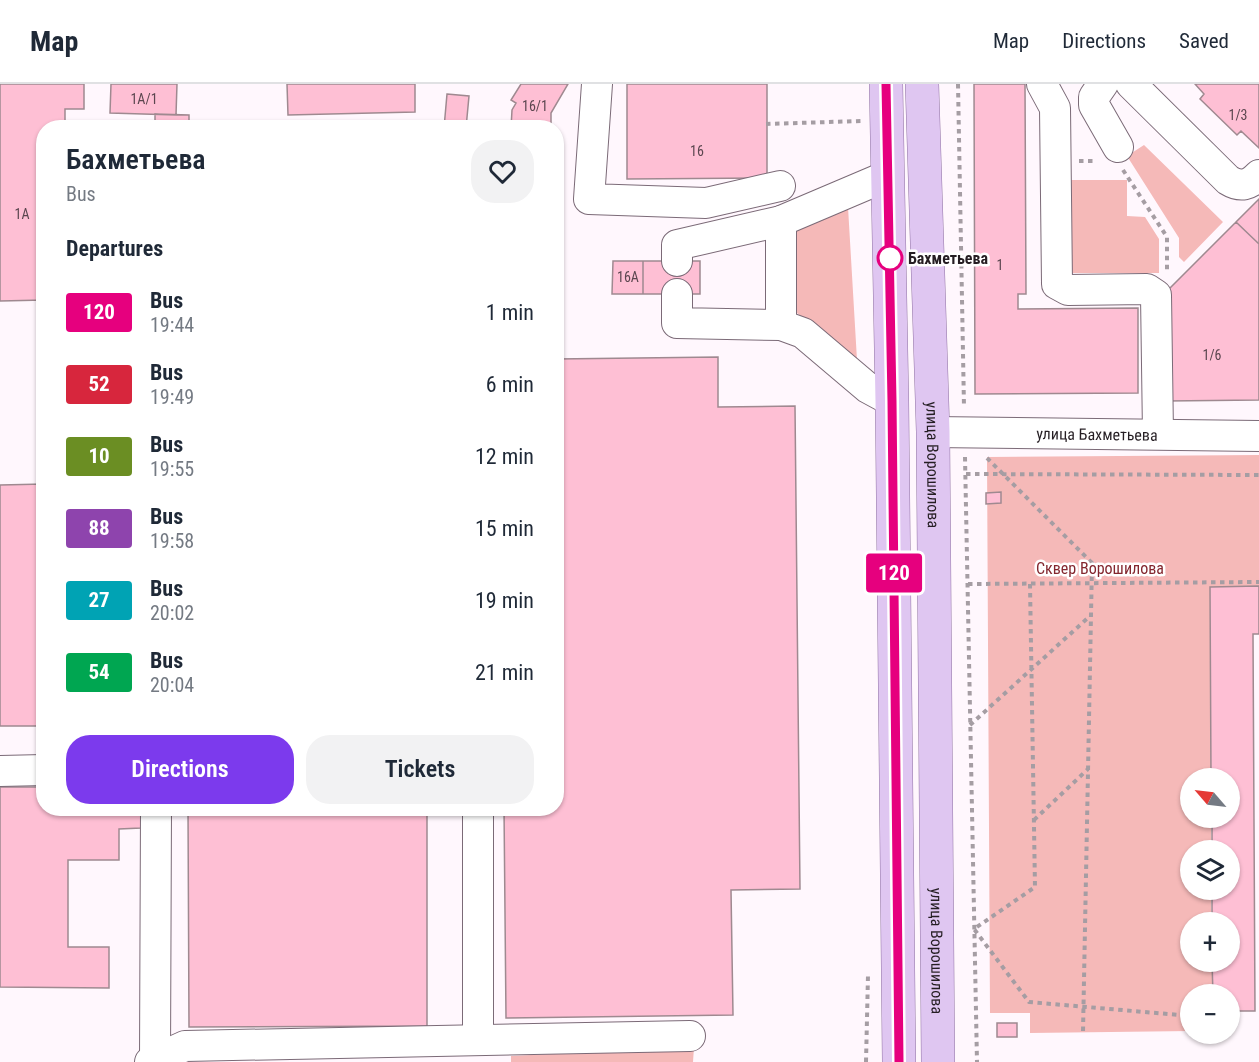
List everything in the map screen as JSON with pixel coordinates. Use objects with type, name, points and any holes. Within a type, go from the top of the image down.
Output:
[{"type":"main road","points":[[886,84],[899,1062]]},
{"type":"main road","name":"улица Ворошилова","points":[[922,84],[949,432],[945,1062]]},
{"type":"street","points":[[597,84],[588,199],[706,202],[780,186]]},
{"type":"street","points":[[1042,84],[1055,108],[1057,284],[1068,290],[1147,289],[1154,293],[1158,301],[1158,434]]},
{"type":"street","points":[[1103,84],[1094,97],[1094,105],[1114,156]]},
{"type":"street","points":[[1131,84],[1228,180],[1237,185],[1245,185],[1259,175]]},
{"type":"street","points":[[677,261],[677,245],[781,221],[888,176]]},
{"type":"street","points":[[781,221],[781,325]]},
{"type":"street","points":[[677,294],[677,323],[781,325],[803,333],[868,388],[892,401]]},
{"type":"street","name":"улица Бахметьева","points":[[949,432],[1259,435]]},
{"type":"street","points":[[0,771],[36,771]]},
{"type":"street","points":[[156,816],[152,1061],[185,1046],[480,1047],[690,1036]]},
{"type":"street","points":[[478,816],[480,1047]]},
{"type":"path","points":[[958,84],[949,432],[965,474],[977,1062]]},
{"type":"path","points":[[766,124],[867,121]]},
{"type":"path","points":[[1056,161],[1114,156],[1167,237],[1167,289],[1154,293]]},
{"type":"path","points":[[987,457],[1092,563],[1083,1032]]},
{"type":"path","points":[[965,474],[1259,475]]},
{"type":"path","points":[[968,584],[1259,582]]},
{"type":"path","points":[[975,929],[1035,888],[1030,584]]},
{"type":"path","points":[[970,725],[1091,615]]},
{"type":"path","points":[[1034,820],[1088,769]]},
{"type":"path","points":[[975,929],[1029,1002],[1180,1015]]},
{"type":"green space","points":[[1144,145],[1223,222],[1184,262],[1179,257],[1179,238],[1127,156]]},
{"type":"green space","points":[[1068,180],[1127,180],[1127,216],[1145,217],[1159,239],[1159,273],[1068,273]]},
{"type":"green space","points":[[848,207],[857,360],[788,306],[787,226]]},
{"type":"green space","name":"Сквер Ворошилова","points":[[1259,455],[1259,586],[1210,587],[1211,768],[1180,768],[1180,828],[1211,828],[1211,840],[1180,840],[1180,900],[1211,900],[1211,912],[1180,912],[1180,972],[1212,972],[1212,984],[1180,984],[1180,1031],[1030,1033],[1030,1013],[990,1013],[987,457]]},
{"type":"green space","points":[[694,1047],[693,1062],[511,1062],[511,1056]]},
{"type":"building","points":[[0,84],[84,84],[84,109],[65,109],[65,120],[36,120],[36,300],[0,301]]},
{"type":"building","points":[[111,84],[177,84],[176,115],[110,113]]},
{"type":"building","points":[[287,84],[415,84],[415,112],[288,115]]},
{"type":"building","points":[[521,84],[568,84],[551,113],[551,120],[511,120],[512,110],[516,103],[511,100]]},
{"type":"building","points":[[627,84],[767,84],[767,178],[627,179]]},
{"type":"building","points":[[974,84],[1025,84],[1026,294],[1018,294],[1018,309],[1138,308],[1138,393],[975,394]]},
{"type":"building","points":[[1195,84],[1259,84],[1259,148],[1241,131],[1237,135],[1200,99],[1204,94]]},
{"type":"building","points":[[447,94],[469,96],[467,120],[445,120]]},
{"type":"building","points":[[155,114],[189,115],[189,120],[155,120]]},
{"type":"building","points":[[1259,199],[1259,244],[1236,222]]},
{"type":"building","points":[[1236,222],[1259,244],[1259,400],[1166,401],[1159,299]]},
{"type":"building","points":[[613,261],[643,261],[643,294],[612,294]]},
{"type":"building","points":[[643,261],[700,261],[700,294],[643,294]]},
{"type":"building","points":[[718,357],[718,407],[795,406],[800,889],[731,890],[733,1015],[506,1018],[504,816],[564,816],[564,359]]},
{"type":"building","points":[[36,484],[36,726],[0,726],[0,485]]},
{"type":"building","points":[[1001,492],[1001,503],[986,504],[986,493]]},
{"type":"building","points":[[1259,586],[1259,634],[1253,634],[1255,1011],[1240,1011],[1240,984],[1213,984],[1212,972],[1240,972],[1240,912],[1212,912],[1212,900],[1240,900],[1240,840],[1212,840],[1212,828],[1240,828],[1240,768],[1211,768],[1210,587]]},
{"type":"building","points":[[0,787],[36,787],[36,816],[141,816],[141,828],[119,829],[119,860],[68,860],[68,947],[109,947],[109,988],[0,987]]},
{"type":"building","points":[[188,816],[427,816],[427,1026],[189,1027]]},
{"type":"building","points":[[997,1023],[1017,1023],[1017,1037],[997,1037]]},
{"type":"bus line","name":"120","points":[[886,84],[899,1062]]},
{"type":"place","name":"Бахметьева","points":[[890,258]]}]
